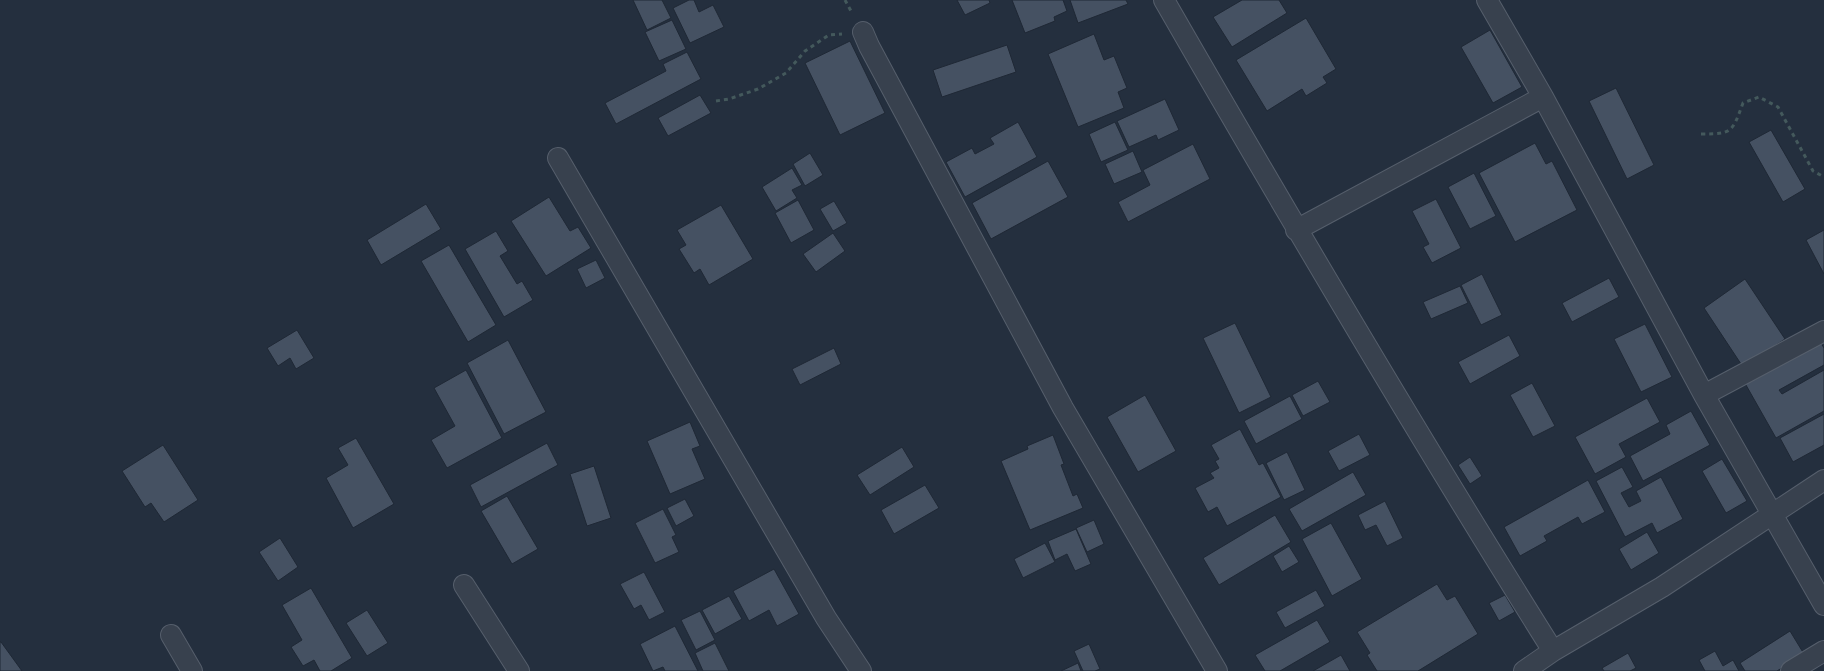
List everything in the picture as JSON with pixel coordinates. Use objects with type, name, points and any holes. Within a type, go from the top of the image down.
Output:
[{"type":"street","points":[[1164,0],[1296,230],[1453,491],[1553,650]]},
{"type":"street","points":[[1487,0],[1543,97],[1704,395],[1824,605]]},
{"type":"street","points":[[863,32],[1063,408],[1217,671]]},
{"type":"street","points":[[1296,230],[1543,97]]},
{"type":"street","points":[[558,158],[826,618],[861,671]]},
{"type":"street","points":[[1704,395],[1824,331]]},
{"type":"street","points":[[1524,671],[1553,650],[1662,588],[1824,480]]},
{"type":"street","points":[[464,585],[519,671]]},
{"type":"street","points":[[171,635],[192,671]]},
{"type":"street","points":[[1791,671],[1824,651]]},
{"type":"path","points":[[716,102],[758,89],[786,73],[805,51],[829,35],[863,32]]},
{"type":"path","points":[[1701,134],[1722,134],[1731,131],[1743,103],[1759,97],[1778,107],[1813,171],[1824,177]]},
{"type":"building","points":[[633,0],[662,0],[671,18],[647,30]]},
{"type":"building","points":[[689,0],[694,0],[699,12],[713,5],[724,27],[690,43],[673,8]]},
{"type":"building","points":[[957,0],[989,0],[990,3],[965,15]]},
{"type":"building","points":[[1012,0],[1063,0],[1067,11],[1054,17],[1055,21],[1025,33]]},
{"type":"building","points":[[1070,0],[1126,0],[1128,4],[1078,23]]},
{"type":"building","points":[[1242,0],[1279,0],[1287,13],[1232,47],[1213,17]]},
{"type":"building","points":[[1306,18],[1336,69],[1323,77],[1327,83],[1306,96],[1302,89],[1267,111],[1236,60]]},
{"type":"building","points":[[672,20],[686,49],[659,61],[645,32]]},
{"type":"building","points":[[1490,30],[1522,87],[1493,103],[1461,47]]},
{"type":"building","points":[[1094,34],[1104,60],[1114,56],[1127,88],[1118,92],[1124,108],[1078,127],[1048,54]]},
{"type":"building","points":[[850,41],[885,113],[840,135],[805,63]]},
{"type":"building","points":[[1007,45],[1016,72],[942,97],[933,70]]},
{"type":"building","points":[[687,52],[701,79],[616,124],[605,103],[666,71],[663,64]]},
{"type":"building","points":[[1616,88],[1654,165],[1627,179],[1589,101]]},
{"type":"building","points":[[700,95],[711,113],[668,136],[658,118]]},
{"type":"building","points":[[1165,99],[1179,130],[1158,140],[1156,135],[1129,147],[1117,121]]},
{"type":"building","points":[[1018,122],[1037,157],[965,197],[946,162],[972,148],[975,154],[994,144],[990,138]]},
{"type":"building","points":[[1115,122],[1128,150],[1101,162],[1089,134]]},
{"type":"building","points":[[1771,130],[1805,189],[1783,202],[1749,142]]},
{"type":"building","points":[[1535,143],[1546,164],[1552,161],[1577,210],[1515,242],[1479,173]]},
{"type":"building","points":[[1193,144],[1210,179],[1128,222],[1118,202],[1150,185],[1143,170]]},
{"type":"building","points":[[1133,151],[1142,172],[1114,184],[1105,164]]},
{"type":"building","points":[[810,153],[823,175],[805,186],[793,164]]},
{"type":"building","points":[[1048,161],[1068,197],[991,239],[972,203]]},
{"type":"building","points":[[792,168],[802,185],[792,190],[797,198],[776,211],[762,187]]},
{"type":"building","points":[[1474,173],[1496,216],[1470,229],[1448,187]]},
{"type":"building","points":[[549,197],[570,231],[578,227],[591,248],[546,276],[511,221]]},
{"type":"building","points":[[1436,199],[1461,248],[1432,263],[1423,247],[1429,244],[1412,211]]},
{"type":"building","points":[[798,200],[814,230],[791,243],[775,213]]},
{"type":"building","points":[[834,201],[847,223],[833,231],[820,209]]},
{"type":"building","points":[[426,204],[441,229],[381,265],[367,240]]},
{"type":"building","points":[[721,205],[753,259],[709,285],[700,269],[694,273],[679,249],[686,245],[677,230]]},
{"type":"building","points":[[1824,230],[1824,274],[1806,240]]},
{"type":"building","points":[[496,231],[508,251],[500,256],[517,284],[522,281],[533,300],[504,317],[465,249]]},
{"type":"building","points":[[833,233],[845,251],[816,272],[803,254]]},
{"type":"building","points":[[449,245],[496,325],[468,342],[421,261]]},
{"type":"building","points":[[596,260],[605,278],[586,288],[577,269]]},
{"type":"building","points":[[1482,274],[1502,315],[1481,325],[1461,285]]},
{"type":"building","points":[[1609,278],[1619,297],[1572,322],[1562,303]]},
{"type":"building","points":[[1745,279],[1785,339],[1743,367],[1704,308]]},
{"type":"building","points":[[1460,286],[1468,303],[1431,319],[1423,302]]},
{"type":"building","points":[[1235,323],[1271,397],[1239,413],[1203,338]]},
{"type":"building","points":[[1645,324],[1672,377],[1641,392],[1614,339]]},
{"type":"building","points":[[297,330],[314,358],[296,369],[290,358],[278,366],[267,348]]},
{"type":"building","points":[[1509,335],[1520,356],[1470,384],[1458,362]]},
{"type":"building","points":[[1816,335],[1824,348],[1824,365],[1779,390],[1782,394],[1824,370],[1824,411],[1776,438],[1742,378]]},
{"type":"building","points":[[508,340],[546,412],[504,434],[467,363]]},
{"type":"building","points":[[834,348],[841,364],[800,385],[792,369]]},
{"type":"building","points":[[466,370],[502,438],[447,468],[431,440],[455,426],[434,388]]},
{"type":"building","points":[[1318,381],[1330,402],[1303,416],[1292,395]]},
{"type":"building","points":[[1532,383],[1555,426],[1533,437],[1510,395]]},
{"type":"building","points":[[1145,395],[1176,451],[1138,472],[1107,417]]},
{"type":"building","points":[[1290,396],[1302,419],[1256,444],[1244,421]]},
{"type":"building","points":[[1647,398],[1660,422],[1619,444],[1626,457],[1595,474],[1575,437]]},
{"type":"building","points":[[1691,411],[1710,445],[1643,481],[1630,456],[1670,434],[1666,425]]},
{"type":"building","points":[[1824,414],[1824,445],[1793,462],[1780,438]]},
{"type":"building","points":[[690,422],[700,446],[692,449],[705,479],[670,494],[647,441]]},
{"type":"building","points":[[1240,429],[1259,465],[1263,463],[1281,497],[1227,526],[1217,507],[1208,512],[1195,488],[1214,478],[1210,473],[1219,468],[1215,461],[1219,459],[1211,445]]},
{"type":"building","points":[[1359,434],[1370,455],[1339,471],[1328,451]]},
{"type":"building","points":[[1053,435],[1064,464],[1061,465],[1073,496],[1077,494],[1083,508],[1030,530],[1001,461],[1028,449],[1027,446]]},
{"type":"building","points":[[356,438],[394,504],[353,528],[326,478],[348,465],[338,448]]},
{"type":"building","points":[[547,443],[558,465],[481,507],[470,485]]},
{"type":"building","points":[[163,445],[198,500],[164,522],[151,503],[145,507],[122,471]]},
{"type":"building","points":[[902,447],[914,467],[870,495],[857,475]]},
{"type":"building","points":[[1287,452],[1305,490],[1284,500],[1266,463]]},
{"type":"building","points":[[1470,457],[1482,476],[1470,484],[1458,465]]},
{"type":"building","points":[[1722,459],[1747,501],[1726,513],[1702,471]]},
{"type":"building","points":[[594,466],[611,518],[587,526],[570,474]]},
{"type":"building","points":[[1622,467],[1633,487],[1621,493],[1629,507],[1641,501],[1636,491],[1661,477],[1683,519],[1657,533],[1652,523],[1625,537],[1596,481]]},
{"type":"building","points":[[1353,472],[1366,495],[1302,531],[1289,509]]},
{"type":"building","points":[[1588,480],[1605,512],[1582,524],[1578,517],[1544,536],[1547,541],[1520,556],[1504,527]]},
{"type":"building","points":[[925,485],[939,508],[894,534],[881,510]]},
{"type":"building","points":[[507,496],[538,549],[512,564],[481,511]]},
{"type":"building","points":[[685,499],[694,516],[676,526],[667,508]]},
{"type":"building","points":[[1385,501],[1403,538],[1387,546],[1376,525],[1365,530],[1358,515]]},
{"type":"building","points":[[663,509],[676,535],[672,537],[679,552],[655,563],[635,523]]},
{"type":"building","points":[[1275,515],[1291,542],[1219,585],[1203,558]]},
{"type":"building","points":[[1094,520],[1104,544],[1087,552],[1076,528]]},
{"type":"building","points":[[1331,523],[1362,579],[1332,596],[1302,539]]},
{"type":"building","points":[[1076,529],[1091,564],[1075,571],[1067,554],[1055,560],[1048,541]]},
{"type":"building","points":[[1647,532],[1659,553],[1631,570],[1619,549]]},
{"type":"building","points":[[280,538],[298,567],[278,581],[259,552]]},
{"type":"building","points":[[1045,543],[1055,562],[1023,578],[1014,559]]},
{"type":"building","points":[[1289,546],[1299,562],[1282,572],[1273,556]]},
{"type":"building","points":[[774,569],[799,614],[777,626],[769,610],[749,621],[733,591]]},
{"type":"building","points":[[644,572],[665,612],[649,620],[641,605],[634,609],[620,584]]},
{"type":"building","points":[[1437,584],[1447,600],[1455,596],[1478,634],[1418,671],[1377,671],[1367,655],[1370,653],[1357,632]]},
{"type":"building","points":[[311,588],[352,658],[331,671],[320,671],[314,660],[303,666],[291,647],[302,640],[282,605]]},
{"type":"building","points":[[1316,590],[1325,606],[1285,628],[1276,612]]},
{"type":"building","points":[[1505,595],[1515,612],[1499,621],[1489,603]]},
{"type":"building","points":[[729,596],[742,619],[715,634],[702,610]]},
{"type":"building","points":[[367,610],[388,643],[367,656],[346,623]]},
{"type":"building","points":[[700,611],[715,640],[696,650],[681,620]]},
{"type":"building","points":[[1317,620],[1330,642],[1280,671],[1265,671],[1255,655]]},
{"type":"building","points":[[675,626],[698,671],[665,671],[663,667],[653,671],[640,644]]},
{"type":"building","points":[[1790,631],[1804,654],[1777,671],[1745,671],[1740,663]]},
{"type":"building","points":[[1,642],[22,671],[0,671]]},
{"type":"building","points":[[715,643],[729,671],[703,671],[695,653]]},
{"type":"building","points":[[1089,644],[1100,669],[1083,671],[1074,651]]},
{"type":"building","points":[[1715,651],[1723,666],[1733,660],[1739,671],[1705,671],[1699,660]]},
{"type":"building","points":[[1628,653],[1636,668],[1630,671],[1604,671],[1602,668]]},
{"type":"building","points":[[1341,655],[1350,671],[1313,671]]},
{"type":"building","points":[[1078,663],[1081,671],[1061,671]]}]
